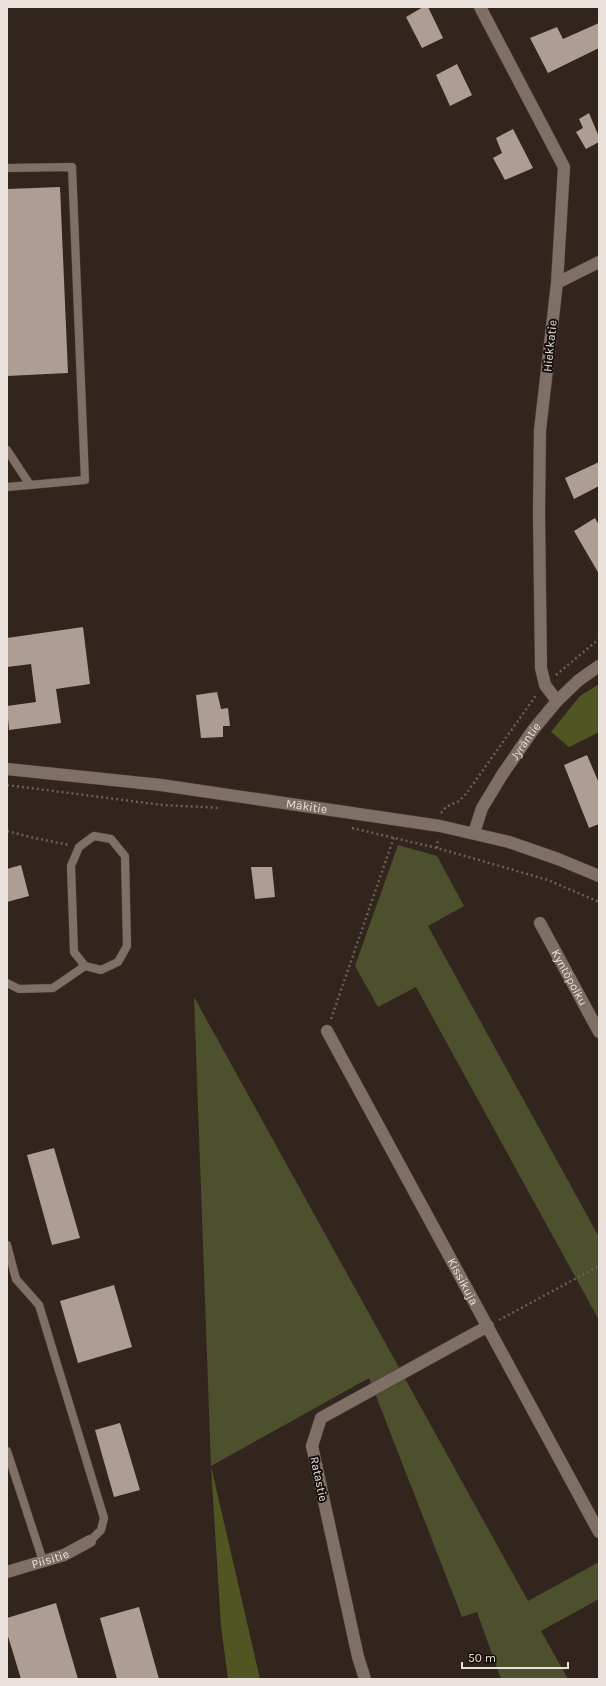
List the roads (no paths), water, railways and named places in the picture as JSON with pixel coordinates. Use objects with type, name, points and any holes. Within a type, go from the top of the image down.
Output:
[{"type":"street","name":"Hiekkatie","points":[[480,7],[564,167],[557,283],[540,430],[539,521],[541,668],[545,685],[557,701]]},
{"type":"street","points":[[557,283],[599,262]]},
{"type":"street","name":"Jyräntie","points":[[474,833],[482,808],[502,774],[533,730],[557,701],[578,680],[599,666]]},
{"type":"street","name":"Mäkitie","points":[[7,769],[161,785],[440,826],[509,842],[558,859],[599,876]]},
{"type":"street","name":"Kyntöpolku","points":[[540,923],[599,1032]]},
{"type":"street","name":"Kissikuja","points":[[327,1031],[599,1532]]},
{"type":"street","name":"Ratastie","points":[[365,1679],[358,1657],[312,1446],[321,1418],[488,1326]]},
{"type":"street","name":"Piisitie","points":[[7,1572],[64,1554],[90,1541]]},
{"type":"lane","points":[[7,168],[72,167],[86,480],[7,487]]},
{"type":"lane","points":[[7,450],[30,485]]},
{"type":"lane","points":[[7,982],[18,989],[53,988],[85,966],[101,970],[118,962],[128,946],[126,856],[111,839],[94,836],[79,846],[71,866],[74,952],[85,966]]},
{"type":"lane","points":[[7,1245],[16,1278],[39,1305],[104,1518],[101,1530],[90,1541]]},
{"type":"lane","points":[[7,1451],[43,1561]]}]
